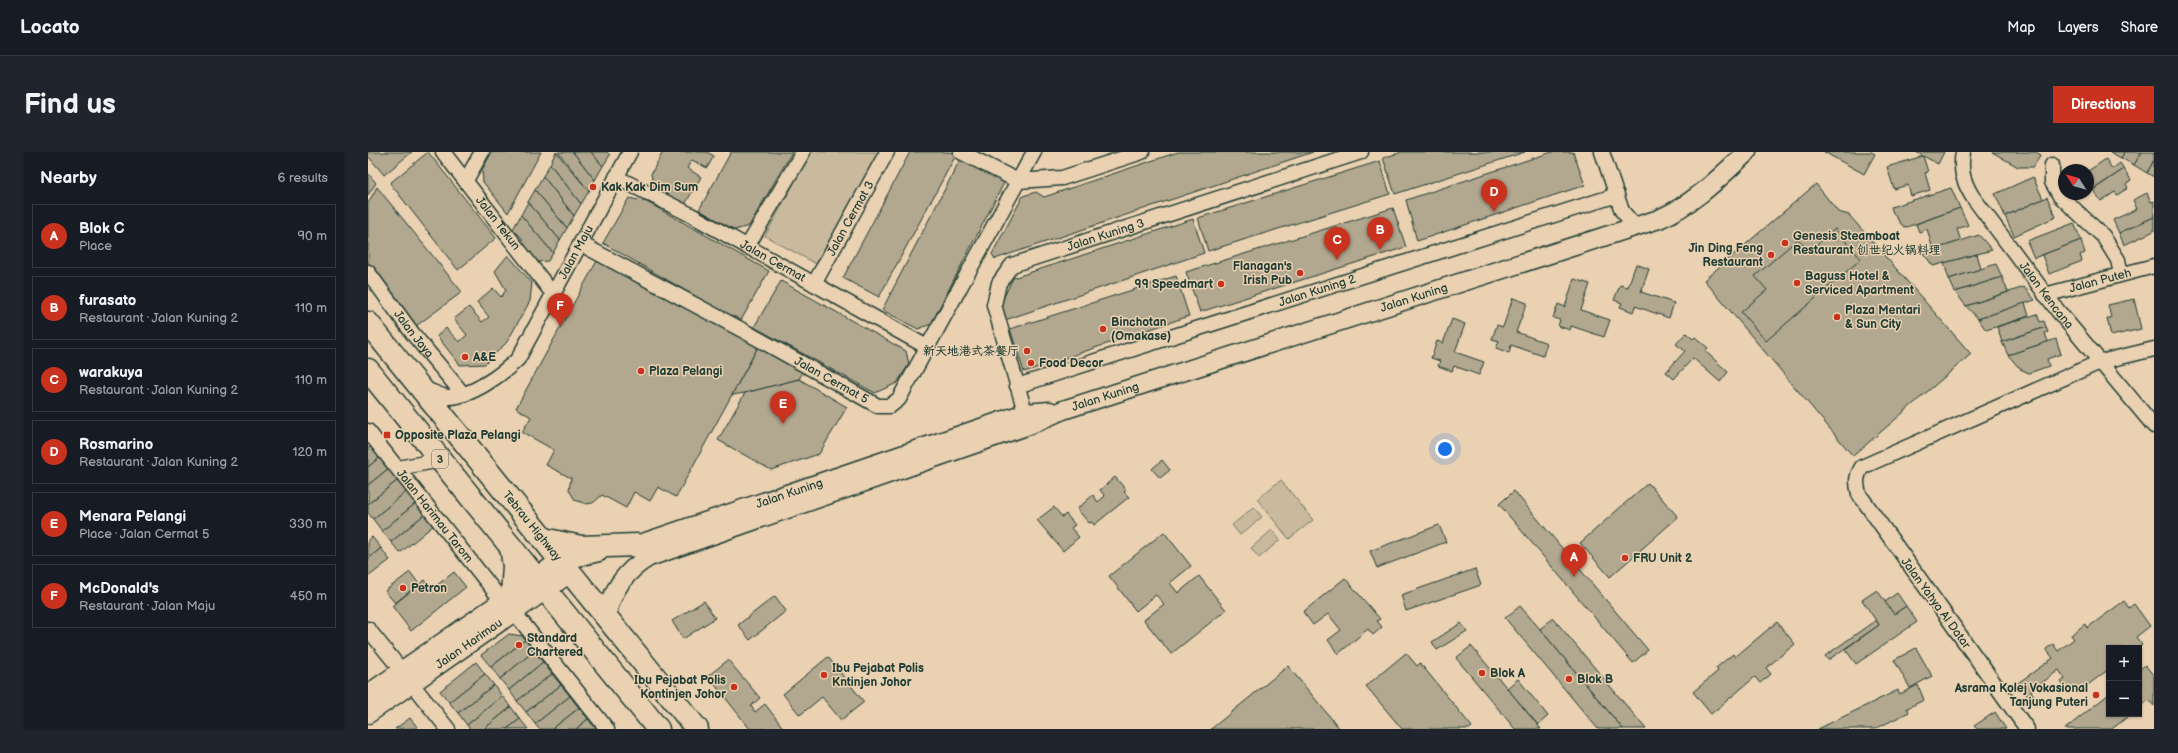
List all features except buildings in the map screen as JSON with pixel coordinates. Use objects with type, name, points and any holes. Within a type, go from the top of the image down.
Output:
[{"type":"highway","name":"Tebrau Highway","points":[[368,323],[697,729]]},
{"type":"highway","name":"3","points":[[368,370],[658,729]]},
{"type":"highway","points":[[543,539],[581,547],[637,545]]},
{"type":"highway","points":[[510,602],[514,566],[511,547]]},
{"type":"street","name":"Jalan Tekun","points":[[443,152],[553,294]]},
{"type":"street","points":[[466,180],[482,152]]},
{"type":"street","name":"Jalan Maju","points":[[419,386],[440,396],[449,397],[463,394],[504,372],[518,359],[630,152]]},
{"type":"street","points":[[747,247],[803,152]]},
{"type":"street","name":"Jalan Cermat 3","points":[[814,284],[887,152]]},
{"type":"street","points":[[960,152],[1018,181],[1062,178],[1142,152]]},
{"type":"street","name":"Jalan Cermat 5","points":[[581,244],[744,331],[878,406],[890,406],[899,399],[1034,152]]},
{"type":"street","name":"Jalan Kuning 3","points":[[1027,419],[994,306],[999,284],[1012,265],[1361,152]]},
{"type":"street","points":[[1602,152],[1622,210],[1635,226]]},
{"type":"street","name":"Jalan Kuning","points":[[565,567],[1027,419],[1063,410],[1618,232],[1678,211],[1747,152]]},
{"type":"street","name":"Jalan Kencana","points":[[1963,152],[1961,166],[1963,180],[1972,196],[2045,295],[2154,426]]},
{"type":"street","points":[[2052,165],[2052,182],[2060,196],[2103,236],[2118,260],[2121,274]]},
{"type":"street","name":"Jalan Cermat","points":[[616,177],[691,215],[927,347]]},
{"type":"street","name":"Jalan Kuning 2","points":[[1017,386],[1617,195]]},
{"type":"street","points":[[1618,232],[1622,210]]},
{"type":"street","name":"Jalan Puteh","points":[[2045,295],[2154,266]]},
{"type":"street","name":"Jalan Jaya","points":[[368,272],[413,334],[463,394]]},
{"type":"street","points":[[2100,362],[2154,349]]},
{"type":"street","name":"Jalan Yahya Al Datar","points":[[2027,729],[1859,494],[1856,480],[1862,467],[2100,362]]},
{"type":"street","name":"Jalan Kuning","points":[[606,618],[608,605],[618,585],[636,564],[649,557],[1027,419]]},
{"type":"street","name":"Jalan Harimau Tarom","points":[[368,431],[510,602],[606,729]]},
{"type":"street","points":[[398,468],[441,460]]},
{"type":"street","name":"Jalan Harimau","points":[[368,714],[406,677],[510,602],[541,584],[565,567]]},
{"type":"street","points":[[368,629],[448,729]]},
{"type":"street","name":"Jalan Harimau","points":[[368,694],[406,677]]},
{"type":"shaded area","points":[[811,152],[880,152],[818,265],[765,236]]},
{"type":"shaded area","points":[[1281,480],[1313,520],[1289,539],[1257,499]]},
{"type":"shaded area","points":[[1254,507],[1262,517],[1240,535],[1232,525]]},
{"type":"shaded area","points":[[1272,530],[1280,540],[1259,558],[1251,548]]},
{"type":"place","name":"Kak Kak Dim Sum","points":[[593,187]]},
{"type":"place","name":"Rosmarino","points":[[1494,212]]},
{"type":"place","name":"Genesis Steamboat Restaurant 创世纪火锅料理","points":[[1785,243]]},
{"type":"place","name":"furasato","points":[[1380,250]]},
{"type":"place","name":"Jin Ding Feng Restaurant","points":[[1771,255]]},
{"type":"place","name":"warakuya","points":[[1337,260]]},
{"type":"place","name":"Flanagan's Irish Pub","points":[[1300,273]]},
{"type":"place","name":"Baguss Hotel & Serviced Apartment","points":[[1797,283]]},
{"type":"place","name":"99 Speedmart","points":[[1221,284]]},
{"type":"place","name":"Plaza Mentari & Sun City","points":[[1837,317]]},
{"type":"place","name":"McDonald's","points":[[560,326]]},
{"type":"place","name":"Binchotan (Omakase)","points":[[1103,329]]},
{"type":"place","name":"新天地港式茶餐厅","points":[[1027,351]]},
{"type":"place","name":"A&E","points":[[465,357]]},
{"type":"place","name":"Food Decor","points":[[1031,363]]},
{"type":"place","name":"Plaza Pelangi","points":[[641,371]]},
{"type":"place","name":"Menara Pelangi","points":[[783,424]]},
{"type":"place","name":"Opposite Plaza Pelangi","points":[[387,435]]},
{"type":"place","name":"FRU Unit 2","points":[[1625,558]]},
{"type":"place","name":"Blok C","points":[[1574,577]]},
{"type":"place","name":"Petron","points":[[403,588]]},
{"type":"place","name":"Standard Chartered","points":[[519,645]]},
{"type":"place","name":"Blok A","points":[[1482,673]]},
{"type":"place","name":"Ibu Pejabat Polis Kntinjen Johor","points":[[824,675]]},
{"type":"place","name":"Blok B","points":[[1569,679]]},
{"type":"place","name":"Ibu Pejabat Polis Kontinjen Johor","points":[[734,687]]},
{"type":"place","name":"Asrama Kolej Vokasional Tanjung Puteri","points":[[2096,695]]}]
